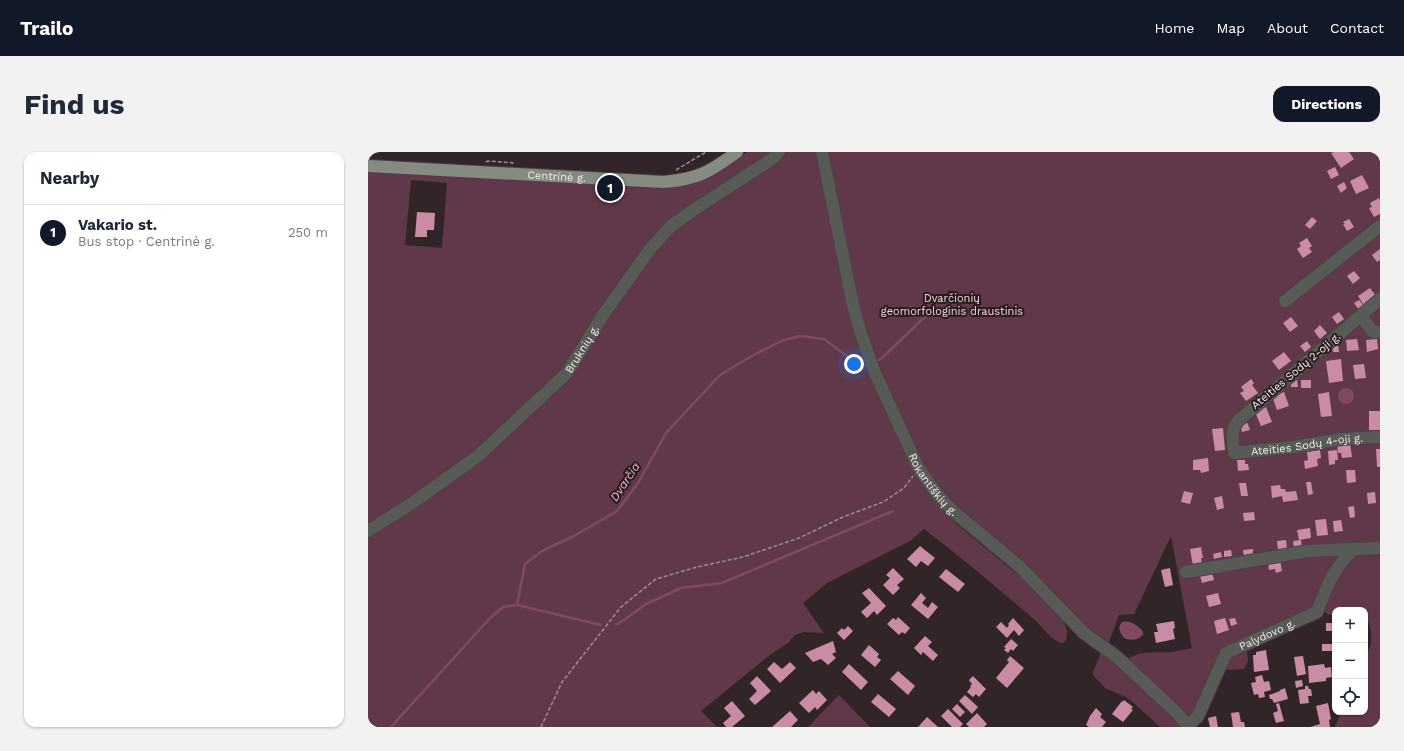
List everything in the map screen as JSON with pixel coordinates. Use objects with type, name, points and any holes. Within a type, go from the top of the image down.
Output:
[{"type":"main road","name":"Centrinė g.","points":[[368,166],[664,182],[678,181],[703,174],[737,152]]},
{"type":"street","name":"Bruknių g.","points":[[368,531],[411,504],[478,456],[567,373],[603,315],[650,249],[671,226],[772,159],[779,152]]},
{"type":"street","name":"Rokantiškių g.","points":[[822,152],[853,305],[861,334],[876,373],[919,469],[937,494],[954,512],[1019,566],[1084,633],[1117,657],[1189,726]]},
{"type":"street","points":[[1285,301],[1380,226]]},
{"type":"street","name":"Ateities Sodų 2-oji g.","points":[[1234,453],[1232,433],[1238,421],[1380,299]]},
{"type":"street","points":[[1361,316],[1372,332],[1380,332]]},
{"type":"street","name":"Ateities Sodų 4-oji g.","points":[[1234,453],[1293,447],[1341,439],[1380,437]]},
{"type":"street","points":[[1186,572],[1308,551],[1380,548]]},
{"type":"street","name":"Palydovo g.","points":[[1189,726],[1198,716],[1226,653],[1317,612],[1327,585],[1340,562],[1353,550]]},
{"type":"path","points":[[673,172],[706,152]]},
{"type":"path","points":[[541,727],[562,682],[621,607],[656,579],[697,567],[743,557],[799,538],[843,517],[883,502],[904,488],[919,469]]},
{"type":"green space","name":"Dvarčionių geomorfologinis draustinis","points":[[747,152],[819,152],[832,210],[839,202],[828,152],[1380,152],[1380,727],[1335,727],[1340,715],[1368,715],[1368,652],[1371,643],[1371,631],[1368,620],[1368,607],[1332,607],[1332,615],[1323,611],[1247,650],[1248,661],[1244,669],[1229,670],[1217,667],[1196,711],[1189,718],[1129,663],[1129,658],[1134,655],[1151,652],[1173,652],[1192,648],[1171,536],[1134,614],[1119,615],[1108,645],[1090,631],[1053,591],[1011,552],[952,504],[945,511],[954,522],[1041,594],[1064,622],[1067,631],[1066,640],[1063,643],[1051,637],[1035,620],[1008,597],[924,529],[910,541],[827,583],[803,603],[824,633],[804,632],[795,635],[788,643],[771,654],[701,711],[717,727],[368,727],[368,170],[661,188],[692,183],[720,169]],"holes":[[[411,180],[447,183],[442,248],[405,245]]]},
{"type":"green space","points":[[1102,650],[1182,724],[1180,727],[1160,727],[1126,697],[1105,688],[1093,675]]},
{"type":"green space","points":[[839,695],[870,727],[808,727]]},
{"type":"shaded area","points":[[1346,388],[1352,390],[1354,396],[1352,402],[1346,404],[1340,402],[1338,396],[1340,390]]},
{"type":"shaded area","points":[[1122,622],[1128,622],[1138,627],[1143,631],[1143,635],[1134,640],[1124,638],[1120,630],[1120,624]]},
{"type":"building","points":[[1349,152],[1354,159],[1341,168],[1331,153]]},
{"type":"building","points":[[1335,167],[1339,175],[1331,179],[1327,171]]},
{"type":"building","points":[[1362,175],[1369,188],[1356,194],[1350,181]]},
{"type":"building","points":[[1344,182],[1347,188],[1341,193],[1337,186]]},
{"type":"building","points":[[1379,198],[1380,214],[1374,217],[1369,208],[1372,207],[1370,203]]},
{"type":"building","points":[[417,212],[435,213],[434,230],[427,230],[427,237],[415,237]]},
{"type":"building","points":[[1312,217],[1317,221],[1310,229],[1305,225]]},
{"type":"building","points":[[1349,219],[1354,227],[1347,231],[1343,222]]},
{"type":"building","points":[[1307,238],[1312,246],[1309,248],[1312,252],[1303,258],[1297,249],[1301,246],[1299,243]]},
{"type":"building","points":[[1380,249],[1380,260],[1377,262],[1372,255]]},
{"type":"building","points":[[1354,271],[1360,278],[1353,284],[1347,276]]},
{"type":"building","points":[[1370,288],[1376,296],[1365,307],[1358,296]]},
{"type":"building","points":[[1359,300],[1364,306],[1359,310],[1354,303]]},
{"type":"building","points":[[1339,312],[1344,319],[1337,324],[1332,317]]},
{"type":"building","points":[[1291,317],[1298,326],[1290,332],[1283,323]]},
{"type":"building","points":[[1320,325],[1327,333],[1320,339],[1314,331]]},
{"type":"building","points":[[1357,339],[1359,350],[1347,351],[1346,340]]},
{"type":"building","points":[[1377,339],[1378,349],[1367,352],[1366,340]]},
{"type":"building","points":[[1307,341],[1311,347],[1305,352],[1300,346]]},
{"type":"building","points":[[1332,343],[1338,343],[1339,352],[1333,352]]},
{"type":"building","points":[[1284,352],[1291,361],[1279,370],[1272,361]]},
{"type":"building","points":[[1341,359],[1343,381],[1329,383],[1326,361]]},
{"type":"building","points":[[1364,364],[1366,378],[1355,379],[1353,365]]},
{"type":"building","points":[[1251,379],[1254,383],[1252,385],[1258,393],[1246,401],[1240,393],[1244,391],[1241,387]]},
{"type":"building","points":[[1291,379],[1297,379],[1298,387],[1291,387]]},
{"type":"building","points":[[1301,380],[1311,380],[1311,388],[1301,388]]},
{"type":"building","points":[[1284,392],[1289,406],[1277,410],[1272,396]]},
{"type":"building","points":[[1329,392],[1332,416],[1321,417],[1318,394]]},
{"type":"building","points":[[1266,407],[1272,422],[1261,426],[1255,412]]},
{"type":"building","points":[[1369,411],[1380,411],[1380,430],[1369,430]]},
{"type":"building","points":[[1247,422],[1250,430],[1242,432],[1240,425]]},
{"type":"building","points":[[1223,428],[1225,450],[1215,451],[1212,429]]},
{"type":"building","points":[[1350,443],[1352,457],[1342,458],[1341,453],[1338,453],[1337,444]]},
{"type":"building","points":[[1376,449],[1380,449],[1380,467],[1377,467]]},
{"type":"building","points":[[1320,450],[1321,458],[1317,459],[1318,466],[1305,469],[1304,461],[1308,460],[1307,452]]},
{"type":"building","points":[[1337,450],[1338,460],[1335,460],[1335,464],[1329,465],[1328,451]]},
{"type":"building","points":[[1208,458],[1209,471],[1201,473],[1200,470],[1193,470],[1193,460]]},
{"type":"building","points":[[1237,460],[1245,460],[1245,464],[1248,464],[1249,470],[1238,471]]},
{"type":"building","points":[[1346,470],[1355,470],[1356,482],[1347,483]]},
{"type":"building","points":[[1306,482],[1311,482],[1313,494],[1308,495]]},
{"type":"building","points":[[1239,483],[1246,483],[1248,496],[1241,496]]},
{"type":"building","points":[[1280,485],[1281,489],[1285,489],[1286,492],[1296,491],[1298,500],[1283,502],[1282,496],[1272,498],[1271,486]]},
{"type":"building","points":[[1184,491],[1193,493],[1190,504],[1181,502]]},
{"type":"building","points":[[1375,492],[1376,503],[1368,504],[1367,493]]},
{"type":"building","points":[[1222,496],[1224,508],[1217,510],[1214,498]]},
{"type":"building","points":[[1354,506],[1355,517],[1350,518],[1348,507]]},
{"type":"building","points":[[1254,512],[1255,520],[1244,521],[1243,513]]},
{"type":"building","points":[[1326,519],[1328,535],[1317,536],[1315,520]]},
{"type":"building","points":[[1341,520],[1343,531],[1334,532],[1333,521]]},
{"type":"building","points":[[1310,528],[1311,538],[1299,540],[1297,530]]},
{"type":"building","points":[[1286,540],[1287,549],[1278,550],[1277,541]]},
{"type":"building","points":[[1301,540],[1302,548],[1294,549],[1293,541]]},
{"type":"building","points":[[920,546],[935,558],[928,566],[921,561],[916,567],[907,559]]},
{"type":"building","points":[[1201,547],[1203,558],[1201,558],[1202,564],[1193,566],[1190,549]]},
{"type":"building","points":[[1253,549],[1253,555],[1244,557],[1243,550]]},
{"type":"building","points":[[1231,550],[1232,556],[1224,557],[1224,551]]},
{"type":"building","points":[[1221,552],[1222,557],[1214,559],[1213,554]]},
{"type":"building","points":[[1280,560],[1282,571],[1276,573],[1275,569],[1269,570],[1268,562]]},
{"type":"building","points":[[893,568],[904,579],[897,585],[900,588],[893,595],[883,585],[890,578],[886,575]]},
{"type":"building","points":[[1170,568],[1173,585],[1165,587],[1161,570]]},
{"type":"building","points":[[946,569],[965,584],[958,592],[939,577]]},
{"type":"building","points":[[1212,573],[1214,580],[1202,583],[1200,576]]},
{"type":"building","points":[[869,588],[886,606],[877,615],[874,611],[867,618],[861,612],[871,603],[862,593]]},
{"type":"building","points":[[921,593],[926,598],[922,603],[928,608],[932,602],[938,607],[928,619],[911,605]]},
{"type":"building","points":[[1218,593],[1221,604],[1209,607],[1206,596]]},
{"type":"building","points":[[898,617],[910,628],[905,634],[902,632],[899,635],[887,624],[893,618],[896,620]]},
{"type":"building","points":[[1013,618],[1024,630],[1019,636],[1014,630],[1007,638],[996,627],[1001,622],[1007,628],[1009,625],[1008,624]]},
{"type":"building","points":[[1225,618],[1229,630],[1217,634],[1214,621]]},
{"type":"building","points":[[1235,618],[1237,624],[1231,626],[1229,619]]},
{"type":"building","points":[[1174,621],[1175,628],[1173,629],[1175,639],[1156,643],[1154,632],[1158,632],[1156,624]]},
{"type":"building","points":[[1326,623],[1332,623],[1332,631],[1326,631]]},
{"type":"building","points":[[848,626],[853,631],[844,640],[837,633],[842,628],[844,630]]},
{"type":"building","points":[[925,636],[932,642],[928,646],[938,655],[933,661],[923,652],[921,655],[914,648]]},
{"type":"building","points":[[1011,639],[1018,645],[1013,651],[1011,649],[1008,653],[1004,650],[1006,648],[1004,647]]},
{"type":"building","points":[[833,641],[836,652],[832,654],[836,658],[828,665],[821,659],[813,662],[805,653]]},
{"type":"building","points":[[1322,644],[1332,644],[1332,651],[1322,651]]},
{"type":"building","points":[[869,645],[879,654],[877,657],[881,660],[875,667],[861,655]]},
{"type":"building","points":[[1266,650],[1269,670],[1254,672],[1253,655],[1256,655],[1256,652]]},
{"type":"building","points":[[1010,656],[1024,668],[1007,688],[996,678],[1009,662],[1007,660]]},
{"type":"building","points":[[1303,656],[1306,674],[1297,676],[1294,657]]},
{"type":"building","points":[[774,662],[782,669],[790,662],[796,668],[780,683],[767,669]]},
{"type":"building","points":[[849,664],[868,682],[861,690],[842,672]]},
{"type":"building","points":[[1324,664],[1325,668],[1331,667],[1332,677],[1326,678],[1326,681],[1309,683],[1308,666]]},
{"type":"building","points":[[898,671],[915,686],[908,695],[890,679]]},
{"type":"building","points":[[1262,675],[1264,682],[1269,681],[1271,690],[1264,692],[1265,697],[1259,698],[1258,694],[1254,695],[1251,683],[1256,682],[1255,677]]},
{"type":"building","points":[[757,676],[771,691],[755,705],[749,699],[757,691],[750,683]]},
{"type":"building","points":[[973,676],[986,689],[979,697],[976,694],[973,697],[967,692],[972,684],[969,680]]},
{"type":"building","points":[[1302,680],[1303,686],[1296,688],[1295,681]]},
{"type":"building","points":[[1305,686],[1308,686],[1309,689],[1311,689],[1312,696],[1308,696],[1309,703],[1300,704],[1298,690],[1305,689]]},
{"type":"building","points":[[1285,688],[1288,699],[1274,703],[1272,699],[1270,699],[1269,695]]},
{"type":"building","points":[[813,690],[816,694],[819,691],[827,700],[817,710],[815,707],[809,713],[799,703]]},
{"type":"building","points":[[878,694],[896,709],[889,717],[871,702]]},
{"type":"building","points":[[965,695],[978,707],[972,714],[959,701]]},
{"type":"building","points":[[1124,700],[1133,707],[1131,709],[1133,710],[1123,722],[1112,714]]},
{"type":"building","points":[[732,701],[745,716],[732,727],[726,727],[723,723],[731,716],[724,708]]},
{"type":"building","points":[[1279,703],[1284,721],[1276,723],[1273,713],[1278,711],[1276,704]]},
{"type":"building","points":[[1328,703],[1331,719],[1329,720],[1330,727],[1310,727],[1320,724],[1316,706]]},
{"type":"building","points":[[957,704],[965,712],[960,717],[952,709]]},
{"type":"building","points":[[1096,708],[1102,714],[1100,717],[1106,722],[1102,727],[1089,727],[1086,725]]},
{"type":"building","points":[[948,709],[963,724],[960,727],[952,727],[941,716]]},
{"type":"building","points":[[790,711],[798,720],[791,727],[772,727]]},
{"type":"building","points":[[1239,712],[1241,722],[1244,722],[1245,727],[1233,727],[1231,713]]},
{"type":"building","points":[[977,713],[987,724],[984,727],[969,727],[966,724]]},
{"type":"building","points":[[1216,716],[1218,727],[1210,727],[1208,718]]},
{"type":"building","points":[[927,717],[938,727],[918,727]]},
{"type":"waterway","name":"Dvarčia","points":[[879,360],[935,307]]},
{"type":"waterway","name":"Dvarčia","points":[[391,727],[490,618],[503,607],[517,605],[525,564],[542,551],[574,536],[617,511],[638,483],[666,433],[720,375],[781,341],[800,336],[824,339],[861,367],[865,365]]},
{"type":"waterway","points":[[615,624],[618,624],[646,604],[681,588],[722,583],[893,511]]},
{"type":"waterway","points":[[517,605],[601,625]]},
{"type":"place","name":"Vakario st.","points":[[610,188]]}]
